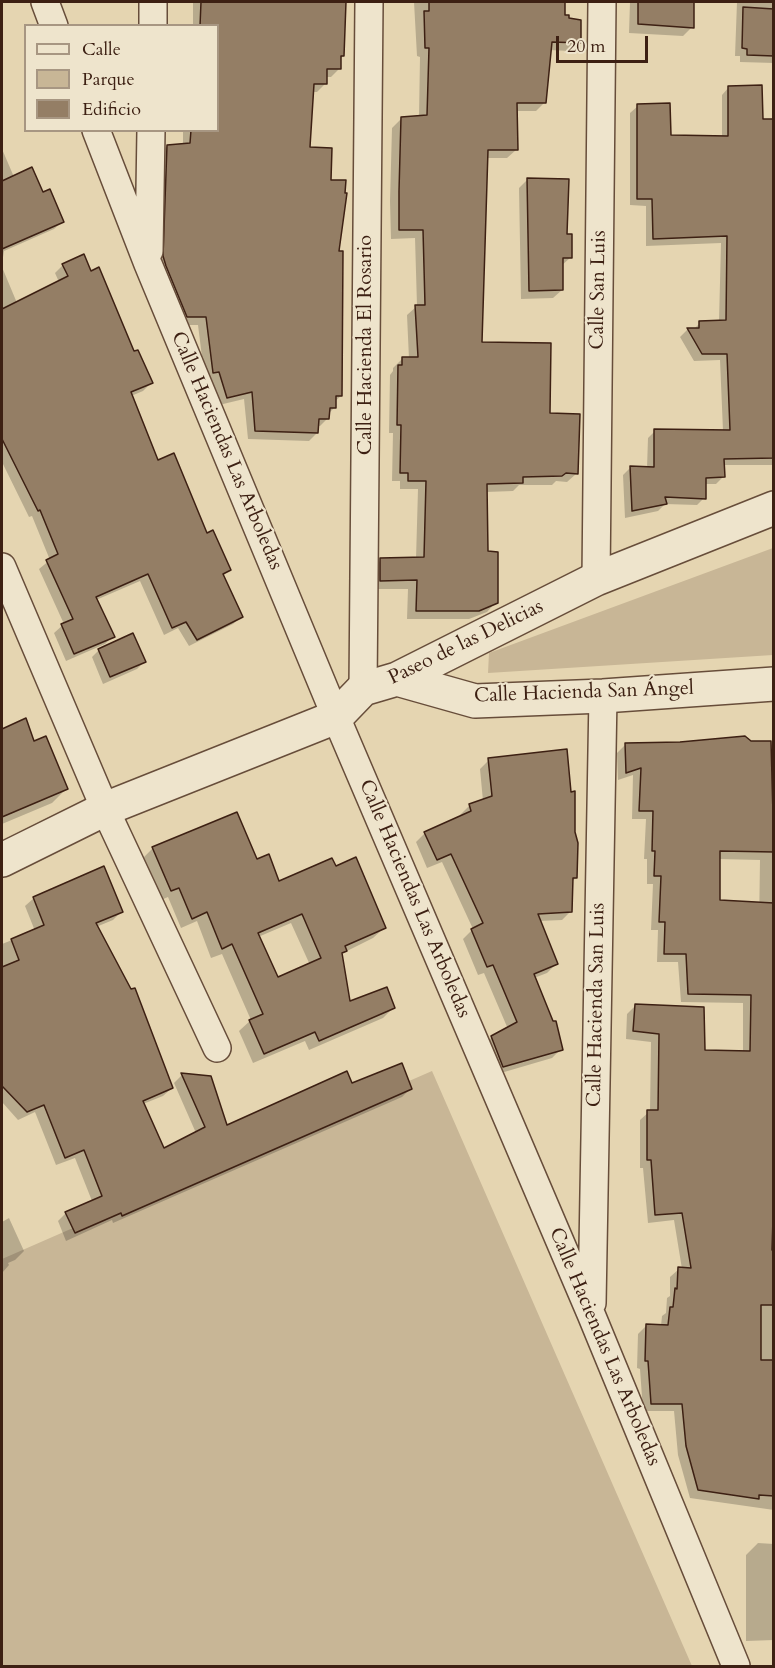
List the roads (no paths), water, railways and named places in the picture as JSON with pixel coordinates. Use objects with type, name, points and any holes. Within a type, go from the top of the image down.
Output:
[{"type":"street","points":[[45,2],[53,24]]},
{"type":"street","points":[[153,2],[153,24]]},
{"type":"street","name":"Calle Hacienda El Rosario","points":[[363,689],[369,2]]},
{"type":"street","name":"Calle San Luis","points":[[596,579],[602,2]]},
{"type":"street","name":"Calle Haciendas Las Arboledas","points":[[97,132],[148,264],[336,717],[591,1314],[736,1666]]},
{"type":"street","points":[[148,264],[151,132]]},
{"type":"street","name":"Paseo de las Delicias","points":[[2,860],[105,809],[336,717],[363,689],[397,679],[596,579],[774,508]]},
{"type":"street","points":[[2,567],[105,809],[216,1048]]},
{"type":"street","name":"Calle Hacienda San Ángel","points":[[397,679],[476,701],[603,696],[774,684]]},
{"type":"street","name":"Calle Hacienda San Luis","points":[[591,1314],[603,696]]}]
